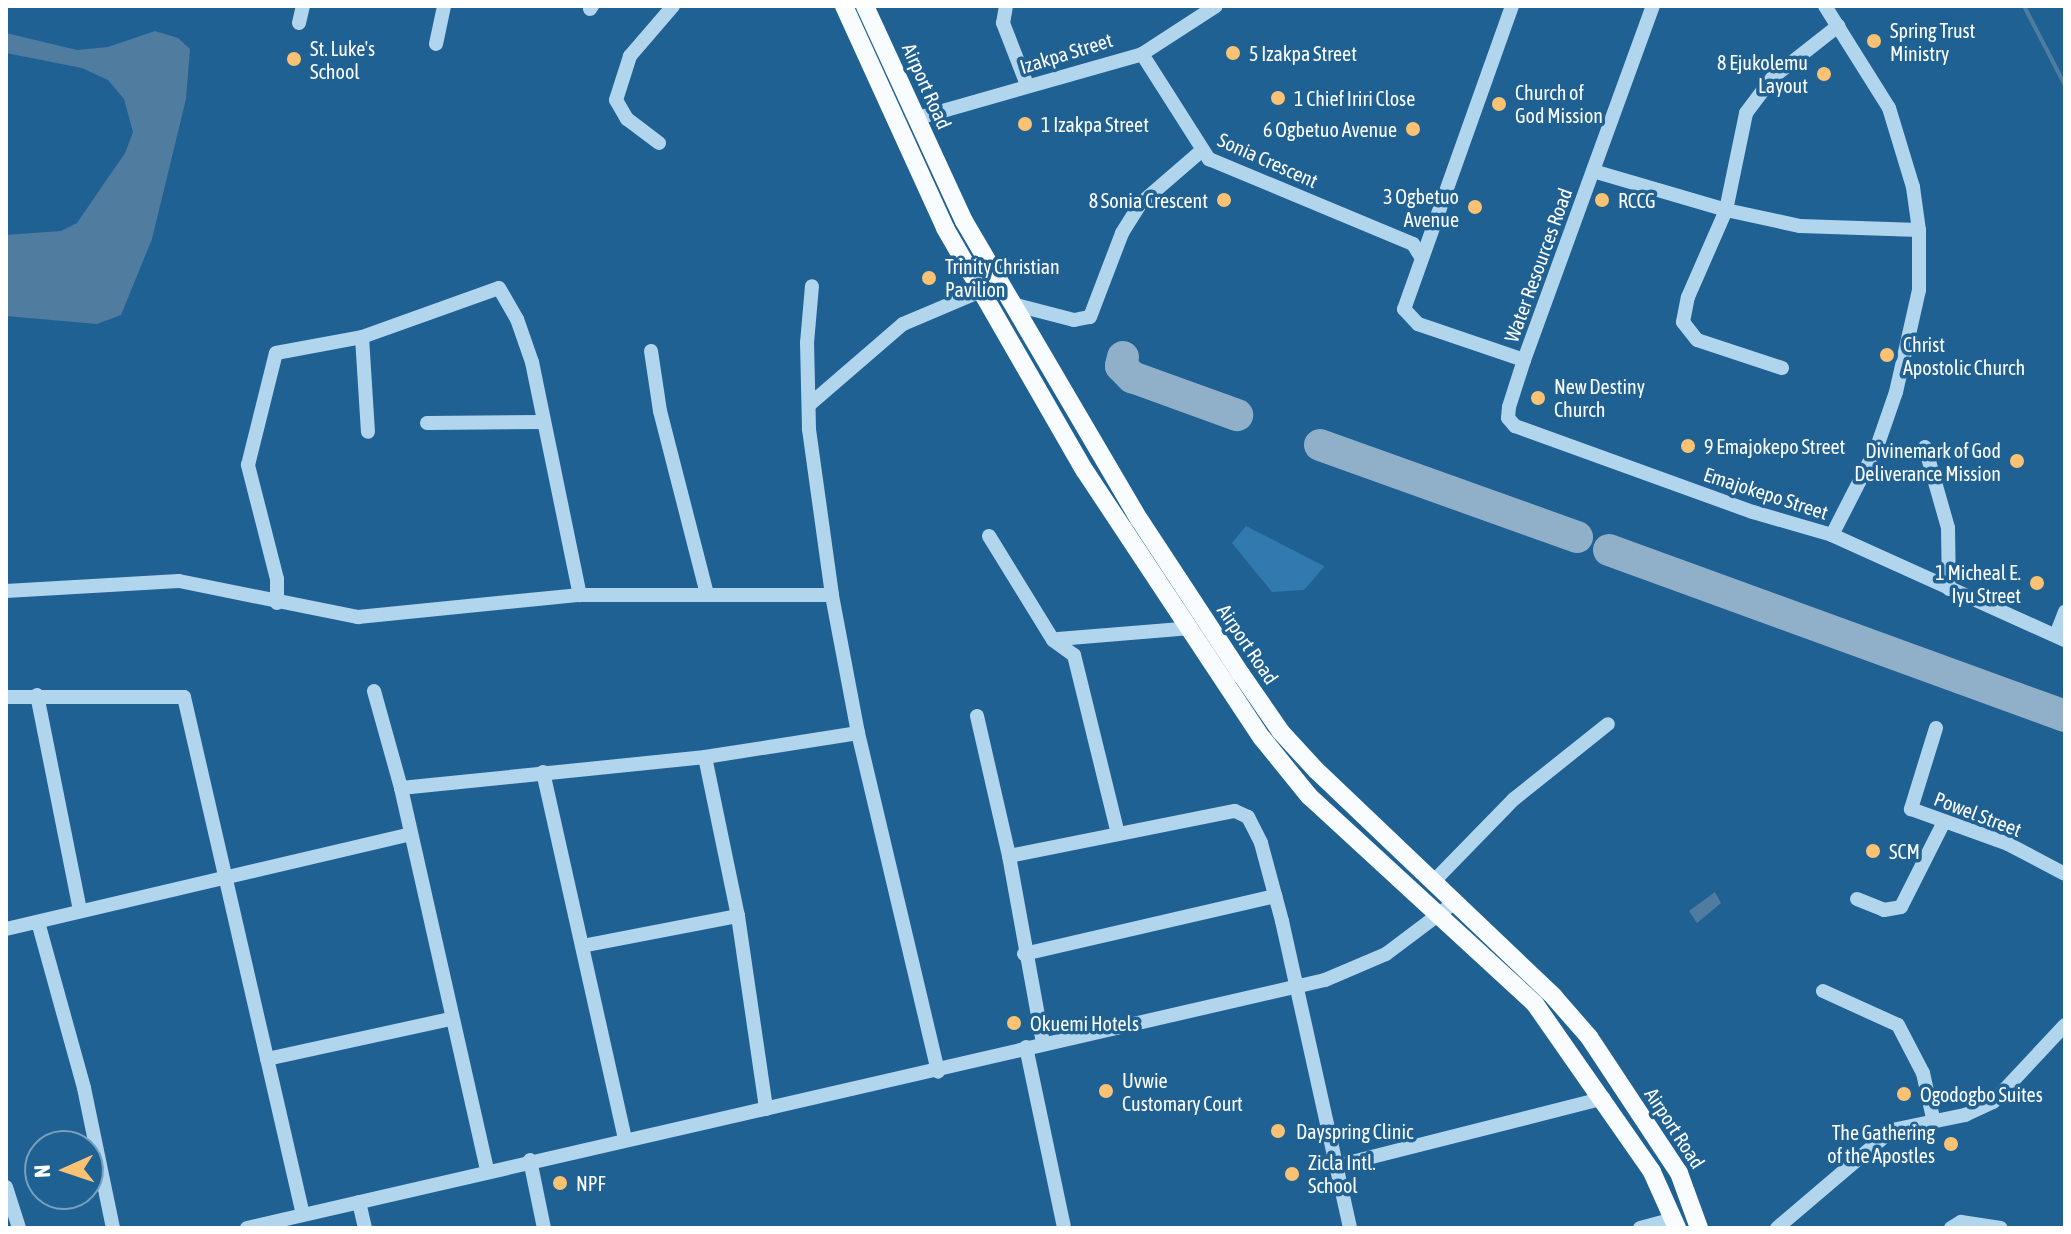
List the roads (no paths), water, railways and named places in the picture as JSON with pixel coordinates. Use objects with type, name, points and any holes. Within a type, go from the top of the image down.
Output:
[{"type":"main road","name":"Airport Road","points":[[844,6],[945,228],[981,291],[1132,524],[1281,732],[1554,997],[1589,1037],[1679,1173],[1699,1228]]},
{"type":"main road","name":"Airport Road","points":[[865,6],[964,221],[1191,628],[1262,738],[1309,796],[1535,1004],[1604,1098],[1652,1172],[1676,1224]]},
{"type":"street","points":[[299,23],[303,6]]},
{"type":"street","points":[[436,44],[444,6]]},
{"type":"street","points":[[659,143],[627,119],[616,100],[625,64],[652,26],[673,6]]},
{"type":"street","points":[[1006,6],[1003,23],[1027,85]]},
{"type":"street","name":"Izakpa Street","points":[[918,118],[1142,54],[1216,6]]},
{"type":"street","points":[[1420,255],[1512,6]]},
{"type":"street","name":"Water Resources Road","points":[[1420,255],[1404,309],[1408,318],[1524,360],[1653,6]]},
{"type":"street","points":[[1825,6],[1889,108],[1913,187],[1919,230],[1919,290],[1896,392],[1877,447],[1832,535]]},
{"type":"street","points":[[1782,368],[1697,340],[1683,322],[1688,297],[1726,210],[1746,113],[1773,77],[1838,26]]},
{"type":"street","name":"Sonia Crescent","points":[[1142,54],[1200,152],[1413,244],[1420,255]]},
{"type":"street","points":[[1012,304],[1074,320],[1090,317],[1122,233],[1141,203],[1200,152]]},
{"type":"street","points":[[1593,171],[1726,210],[1800,226],[1919,230]]},
{"type":"street","points":[[812,286],[809,405],[832,595],[858,733],[938,1072]]},
{"type":"street","points":[[277,603],[277,579],[248,465],[276,353],[362,337],[499,288],[517,319],[532,362],[580,595]]},
{"type":"street","points":[[809,405],[903,324],[981,291]]},
{"type":"street","points":[[362,337],[368,432]]},
{"type":"street","points":[[651,351],[660,411],[707,594]]},
{"type":"street","name":"Emajokepo Street","points":[[1524,360],[1509,407],[1508,418],[1515,426],[1753,512],[1832,535],[2060,637]]},
{"type":"street","points":[[427,423],[543,422]]},
{"type":"street","points":[[1925,447],[1948,528],[1949,589]]},
{"type":"street","points":[[989,536],[1053,640],[1074,655],[1118,834]]},
{"type":"street","points":[[6,591],[179,581],[358,617],[580,595],[832,595]]},
{"type":"street","points":[[2060,637],[2065,612]]},
{"type":"street","points":[[1053,640],[1191,628]]},
{"type":"street","points":[[374,691],[401,788],[408,835],[487,1170]]},
{"type":"street","points":[[37,695],[80,910]]},
{"type":"street","points":[[6,697],[184,697],[303,1215]]},
{"type":"street","points":[[977,716],[1009,856],[1024,954],[1043,1043]]},
{"type":"street","points":[[1433,882],[1514,799],[1608,724]]},
{"type":"street","name":"Powel Street","points":[[1936,728],[1909,803],[1911,809],[2008,844],[2065,874]]},
{"type":"street","points":[[401,788],[705,757],[858,733]]},
{"type":"street","points":[[705,757],[738,916],[766,1109]]},
{"type":"street","points":[[543,772],[625,1139]]},
{"type":"street","points":[[1009,856],[1235,811],[1248,817],[1261,843],[1275,896],[1350,1228]]},
{"type":"street","points":[[1857,899],[1884,910],[1901,907],[1944,822]]},
{"type":"street","points":[[6,929],[408,835]]},
{"type":"street","points":[[1024,954],[1275,896]]},
{"type":"street","points":[[247,1228],[530,1160],[938,1072],[1026,1047],[1297,986],[1386,954],[1454,903]]},
{"type":"street","points":[[582,946],[738,916]]},
{"type":"street","points":[[38,922],[84,1088],[113,1228]]},
{"type":"street","points":[[1823,991],[1898,1025],[1923,1073],[1933,1118]]},
{"type":"street","points":[[267,1059],[450,1019]]},
{"type":"street","points":[[1777,1228],[1892,1130],[1933,1118],[1965,1115],[1993,1102],[2065,1025]]},
{"type":"street","points":[[1026,1047],[1064,1228]]},
{"type":"street","points":[[1336,1166],[1604,1098]]},
{"type":"street","points":[[530,1160],[544,1228]]},
{"type":"street","points":[[6,1187],[19,1228]]},
{"type":"street","points":[[359,1202],[365,1228]]},
{"type":"street","points":[[1951,1228],[1961,1222],[2001,1228]]},
{"type":"street","points":[[1640,1228],[1676,1224]]},
{"type":"waterway","points":[[2024,6],[2065,85]]},
{"type":"place","name":"Spring Trust Ministry","points":[[1874,41]]},
{"type":"place","name":"5 Izakpa Street","points":[[1233,53]]},
{"type":"place","name":"St. Luke's School","points":[[294,59]]},
{"type":"place","name":"8 Ejukolemu Layout","points":[[1824,74]]},
{"type":"place","name":"1 Chief Iriri Close","points":[[1278,98]]},
{"type":"place","name":"Church of God Mission","points":[[1499,104]]},
{"type":"place","name":"1 Izakpa Street","points":[[1025,124]]},
{"type":"place","name":"6 Ogbetuo Avenue","points":[[1413,129]]},
{"type":"place","name":"8 Sonia Crescent","points":[[1224,200]]},
{"type":"place","name":"RCCG","points":[[1602,200]]},
{"type":"place","name":"3 Ogbetuo Avenue","points":[[1475,207]]},
{"type":"place","name":"Trinity Christian Pavilion","points":[[929,278]]},
{"type":"place","name":"Christ Apostolic Church","points":[[1887,355]]},
{"type":"place","name":"New Destiny Church","points":[[1538,398]]},
{"type":"place","name":"9 Emajokepo Street","points":[[1688,446]]},
{"type":"place","name":"Divinemark of God Deliverance Mission","points":[[2017,461]]},
{"type":"place","name":"1 Micheal E. Iyu Street","points":[[2037,583]]},
{"type":"place","name":"SCM","points":[[1873,851]]},
{"type":"place","name":"Okuemi Hotels","points":[[1014,1023]]},
{"type":"place","name":"Uvwie Customary Court","points":[[1106,1091]]},
{"type":"place","name":"Ogodogbo Suites","points":[[1904,1094]]},
{"type":"place","name":"Dayspring Clinic","points":[[1278,1131]]},
{"type":"place","name":"The Gathering of the Apostles","points":[[1951,1144]]},
{"type":"place","name":"Zicla Intl. School","points":[[1292,1174]]},
{"type":"place","name":"NPF","points":[[560,1183]]}]
